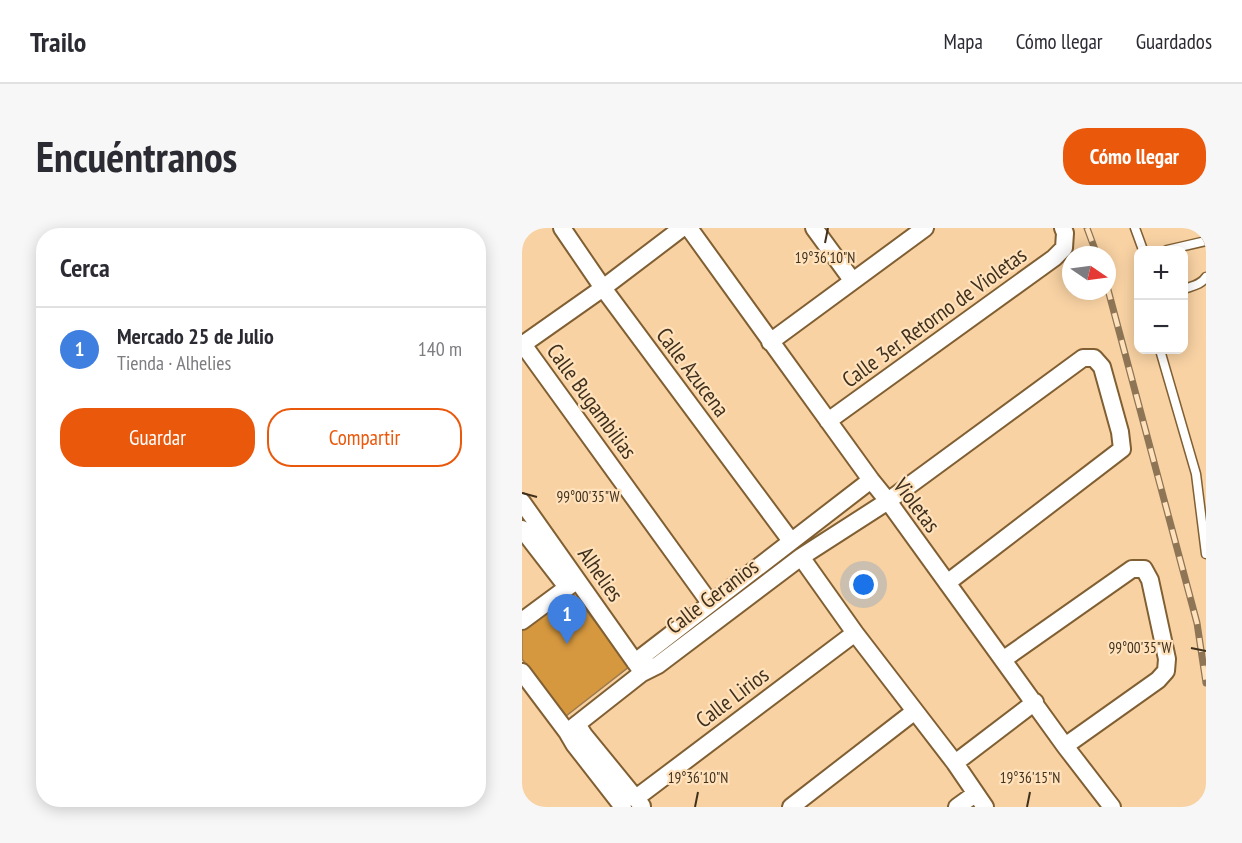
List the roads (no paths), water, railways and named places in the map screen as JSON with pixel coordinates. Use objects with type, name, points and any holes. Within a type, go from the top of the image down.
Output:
[{"type":"street","name":"Calle Azucena","points":[[562,228],[603,288],[791,541]]},
{"type":"street","points":[[522,344],[603,288],[682,228]]},
{"type":"street","name":"Violetas","points":[[689,228],[1065,746],[1112,807]]},
{"type":"street","points":[[814,228],[852,280]]},
{"type":"street","points":[[770,342],[925,228]]},
{"type":"street","name":"Calle 3er. Retorno de Violetas","points":[[828,421],[1054,258],[1064,248],[1063,228]]},
{"type":"street","name":"Calle Bugambilias","points":[[522,344],[710,603]]},
{"type":"street","name":"Calle Geranios","points":[[639,667],[658,665],[801,557],[888,501],[1083,358],[1094,358],[1102,367],[1120,432],[1122,449],[947,583]]},
{"type":"street","name":"Calle Geranios","points":[[572,728],[710,603],[871,480]]},
{"type":"street","name":"Alhelies","points":[[522,502],[570,569],[572,584],[639,667]]},
{"type":"street","points":[[522,529],[572,584],[522,621]]},
{"type":"street","points":[[801,557],[855,633],[955,763],[980,800],[957,807]]},
{"type":"street","points":[[1004,659],[1132,569],[1144,568],[1150,580],[1167,659],[1166,671],[1158,680],[1065,746]]},
{"type":"street","points":[[749,574],[760,588]]},
{"type":"street","name":"Calle Lirios","points":[[634,804],[855,633]]},
{"type":"street","points":[[522,672],[572,728],[584,735],[634,804]]},
{"type":"street","points":[[955,763],[1035,702]]},
{"type":"street","points":[[791,807],[915,711]]},
{"type":"lane","points":[[1136,228],[1142,246]]},
{"type":"lane","points":[[1184,246],[1206,241]]},
{"type":"lane","points":[[1188,288],[1197,285],[1206,277]]},
{"type":"lane","points":[[1162,354],[1196,474],[1206,554]]},
{"type":"railway","points":[[1087,228],[1094,246]]},
{"type":"railway","points":[[1111,300],[1197,623],[1206,683]]},
{"type":"place","name":"Mercado 25 de Julio","points":[[567,644]]}]
